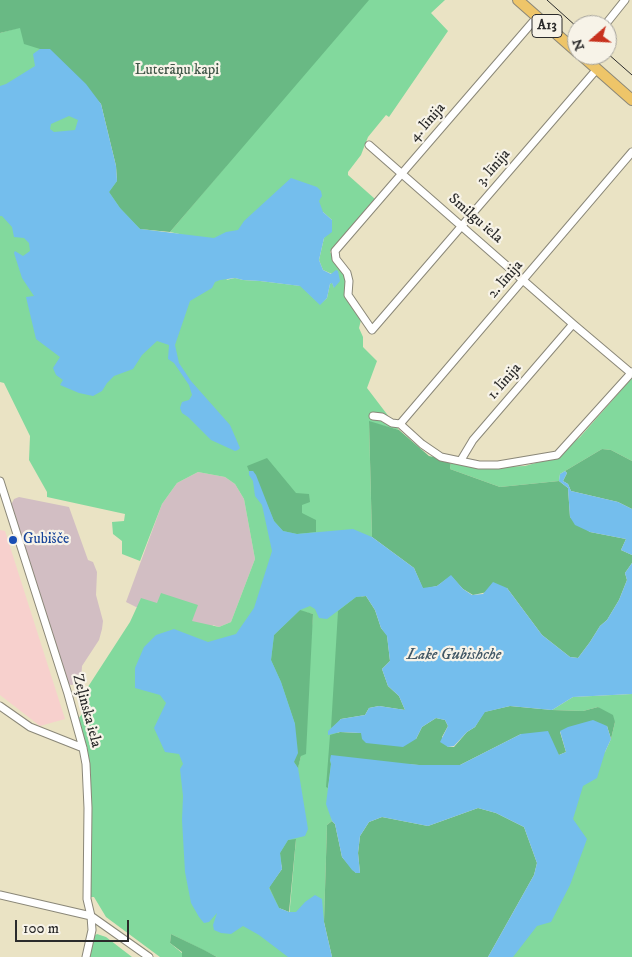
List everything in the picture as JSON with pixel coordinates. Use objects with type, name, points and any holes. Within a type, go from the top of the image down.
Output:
[{"type":"main road","name":"A13","points":[[518,0],[567,43]]},
{"type":"main road","points":[[592,65],[632,100]]},
{"type":"street","points":[[613,15],[625,0]]},
{"type":"street","name":"4. līnija","points":[[372,330],[348,295],[349,281],[347,273],[336,259],[335,251],[537,17]]},
{"type":"street","name":"3. līnija","points":[[372,330],[597,70]]},
{"type":"street","name":"Smilgu iela","points":[[370,145],[573,324],[632,373],[557,455],[498,465],[480,465],[461,460]]},
{"type":"street","name":"2. līnija","points":[[400,424],[632,152]]},
{"type":"street","name":"1. līnija","points":[[461,460],[473,440],[573,324]]},
{"type":"street","points":[[373,416],[382,417],[392,423],[400,424],[422,444],[441,456],[461,460]]},
{"type":"street","name":"Zeļinska iela","points":[[0,481],[2,495],[68,694],[86,764],[88,808],[87,899],[92,930],[86,957]]},
{"type":"street","points":[[0,706],[30,727],[83,748]]},
{"type":"street","points":[[0,895],[91,916],[149,957]]},
{"type":"shaded area","points":[[198,472],[225,477],[235,484],[244,499],[255,559],[231,622],[219,627],[213,625],[212,627],[136,607],[126,602],[162,504],[177,483]]},
{"type":"shaded area","points":[[19,497],[69,507],[88,560],[93,562],[97,572],[96,595],[103,621],[102,629],[99,640],[82,666],[81,680],[77,684],[68,684],[12,506],[14,499]]},
{"type":"shaded area","points":[[0,530],[5,531],[65,719],[40,726],[0,695]]},
{"type":"green space","name":"Luterāņu kapi","points":[[0,0],[369,0],[170,232],[140,229],[120,208],[109,192],[117,181],[116,166],[101,104],[50,50],[24,44],[20,28],[0,33]]},
{"type":"green space","points":[[14,0],[445,0],[431,13],[448,31],[389,117],[386,115],[368,137],[361,155],[348,172],[348,175],[375,199],[330,252],[344,273],[361,320],[359,328],[363,337],[363,347],[377,361],[367,388],[399,430],[369,422],[372,537],[328,787],[332,821],[327,825],[324,922],[289,918],[296,839],[269,887],[305,957],[217,957],[171,934],[170,943],[182,953],[182,957],[160,957],[106,917],[94,897],[91,897],[91,774],[79,718],[87,707],[84,693],[130,622],[141,598],[157,603],[161,593],[198,605],[192,621],[219,627],[231,622],[255,559],[244,499],[235,484],[225,477],[198,472],[177,483],[162,504],[140,561],[122,554],[122,541],[113,534],[112,522],[124,521],[125,514],[47,497],[47,492],[29,460],[30,436],[4,383],[0,382],[0,33],[21,27],[50,49],[140,229],[184,235],[170,232],[226,166],[104,77]],"holes":[[[323,212],[332,220],[324,238],[319,260],[323,270],[332,274],[334,288],[332,282],[327,298],[320,304],[301,286],[235,278],[226,280]],[[300,611],[313,614],[301,756],[298,767]]]},
{"type":"green space","points":[[632,378],[632,461],[611,450],[602,449],[560,474],[559,481],[500,487],[450,469],[451,461],[482,468],[525,466],[557,457],[580,437]]},
{"type":"green space","points":[[369,421],[399,430],[429,456],[451,461],[450,469],[500,487],[559,481],[568,488],[570,517],[590,532],[626,539],[621,550],[632,555],[632,563],[625,573],[627,580],[619,600],[607,620],[600,626],[578,658],[570,657],[542,635],[507,588],[473,595],[463,589],[451,576],[437,586],[423,589],[414,568],[372,537]]},
{"type":"green space","points":[[602,449],[611,450],[632,461],[632,509],[618,502],[571,491],[568,484],[563,481],[567,473],[565,471]]},
{"type":"green space","points":[[267,458],[296,493],[309,494],[310,502],[302,505],[302,513],[316,520],[316,532],[297,534],[283,531],[274,521],[253,471],[249,471],[247,466]]},
{"type":"green space","points":[[366,596],[375,610],[381,628],[387,635],[390,661],[382,669],[388,686],[399,696],[405,710],[379,706],[369,708],[365,715],[341,719],[331,728],[338,611],[356,597]]},
{"type":"green space","points":[[300,610],[313,614],[306,754],[301,756],[298,768],[294,762],[295,724],[281,682],[271,660],[274,635]]},
{"type":"green space","points":[[632,694],[632,957],[505,957],[560,821],[598,756],[605,752],[611,739],[615,722],[598,707],[583,711],[552,710],[573,697]]},
{"type":"green space","points":[[510,706],[583,711],[598,707],[613,715],[615,722],[611,739],[607,726],[560,732],[566,752],[559,755],[521,734],[460,765],[419,765],[330,760],[328,788],[326,787],[330,735],[340,732],[416,739],[422,727],[436,718],[445,720],[448,726],[442,737],[448,747],[454,747],[467,732],[475,727],[484,712]]},
{"type":"green space","points":[[478,808],[496,813],[524,827],[537,863],[534,875],[488,957],[332,957],[324,922],[327,825],[332,821],[335,824],[342,857],[356,873],[360,873],[358,853],[360,836],[369,822],[382,817],[428,826]]},
{"type":"green space","points":[[296,839],[289,912],[279,908],[269,887],[282,869],[280,853],[288,840]]},
{"type":"green space","points":[[97,934],[106,937],[132,957],[90,957],[94,936]]},
{"type":"green space","points":[[171,934],[217,957],[182,957],[182,952],[170,943]]},
{"type":"water","points":[[40,49],[50,49],[86,84],[101,104],[116,166],[117,181],[109,192],[120,208],[140,229],[214,238],[226,232],[238,230],[244,221],[291,178],[317,187],[321,191],[322,196],[319,201],[323,212],[332,220],[332,232],[324,238],[319,260],[323,270],[331,274],[336,270],[338,271],[340,281],[334,288],[332,283],[330,284],[327,298],[320,305],[300,286],[235,278],[220,280],[215,282],[212,288],[190,301],[175,345],[179,363],[191,381],[230,425],[240,448],[238,450],[235,451],[211,440],[182,413],[180,408],[182,402],[189,400],[192,395],[189,385],[174,363],[168,359],[169,345],[157,341],[142,355],[133,369],[114,376],[102,391],[93,396],[79,393],[60,385],[63,380],[56,375],[53,368],[60,357],[36,339],[26,297],[34,296],[22,278],[14,253],[15,251],[23,256],[30,251],[29,243],[24,238],[14,237],[12,227],[0,216],[0,86],[35,66],[33,54]],"holes":[[[69,116],[78,120],[75,130],[54,132],[50,129],[51,124]]]},
{"type":"water","name":"Lake Gubishche","points":[[249,471],[253,471],[256,475],[274,521],[283,531],[297,534],[353,529],[372,537],[414,568],[423,588],[437,586],[451,575],[463,589],[472,595],[483,594],[493,582],[507,588],[542,635],[570,657],[578,658],[600,626],[607,620],[619,600],[627,580],[625,573],[632,563],[632,694],[573,697],[552,710],[510,706],[485,712],[475,727],[467,732],[454,746],[448,747],[440,742],[448,726],[445,720],[436,718],[422,727],[416,739],[403,747],[366,743],[362,739],[361,733],[340,732],[328,735],[328,731],[341,719],[365,715],[369,708],[379,706],[405,710],[399,696],[388,686],[382,669],[390,661],[387,636],[381,628],[375,610],[366,596],[356,597],[327,619],[319,618],[315,609],[310,606],[300,610],[274,635],[271,660],[281,682],[295,724],[298,753],[294,762],[298,768],[308,829],[305,836],[288,840],[280,853],[282,869],[269,888],[279,908],[289,912],[296,912],[315,895],[322,899],[324,922],[332,957],[288,957],[259,935],[243,926],[231,934],[214,930],[213,925],[217,913],[209,922],[204,923],[199,917],[191,903],[185,872],[182,820],[183,796],[180,769],[183,764],[179,754],[165,752],[154,728],[166,703],[160,695],[135,688],[135,668],[144,647],[156,635],[174,629],[208,642],[236,634],[254,608],[272,551],[262,505],[255,496],[253,481]]},
{"type":"water","points":[[565,471],[567,473],[563,481],[568,484],[571,491],[618,502],[632,509],[632,555],[621,550],[626,539],[590,532],[575,525],[570,517],[568,488],[559,481],[560,474]]},
{"type":"water","points":[[593,720],[607,726],[611,739],[597,778],[583,786],[573,819],[587,839],[570,885],[551,922],[537,926],[513,957],[488,957],[534,875],[537,863],[524,827],[496,813],[478,808],[428,826],[382,817],[369,822],[360,836],[358,853],[360,873],[352,870],[342,857],[335,824],[332,821],[326,804],[331,755],[419,765],[460,765],[521,734],[548,731],[559,755],[566,752],[560,731]]},
{"type":"tram line","points":[[547,0],[567,18]]},
{"type":"tram line","points":[[617,62],[632,75]]},
{"type":"place","name":"Gubišče","points":[[13,540]]}]
